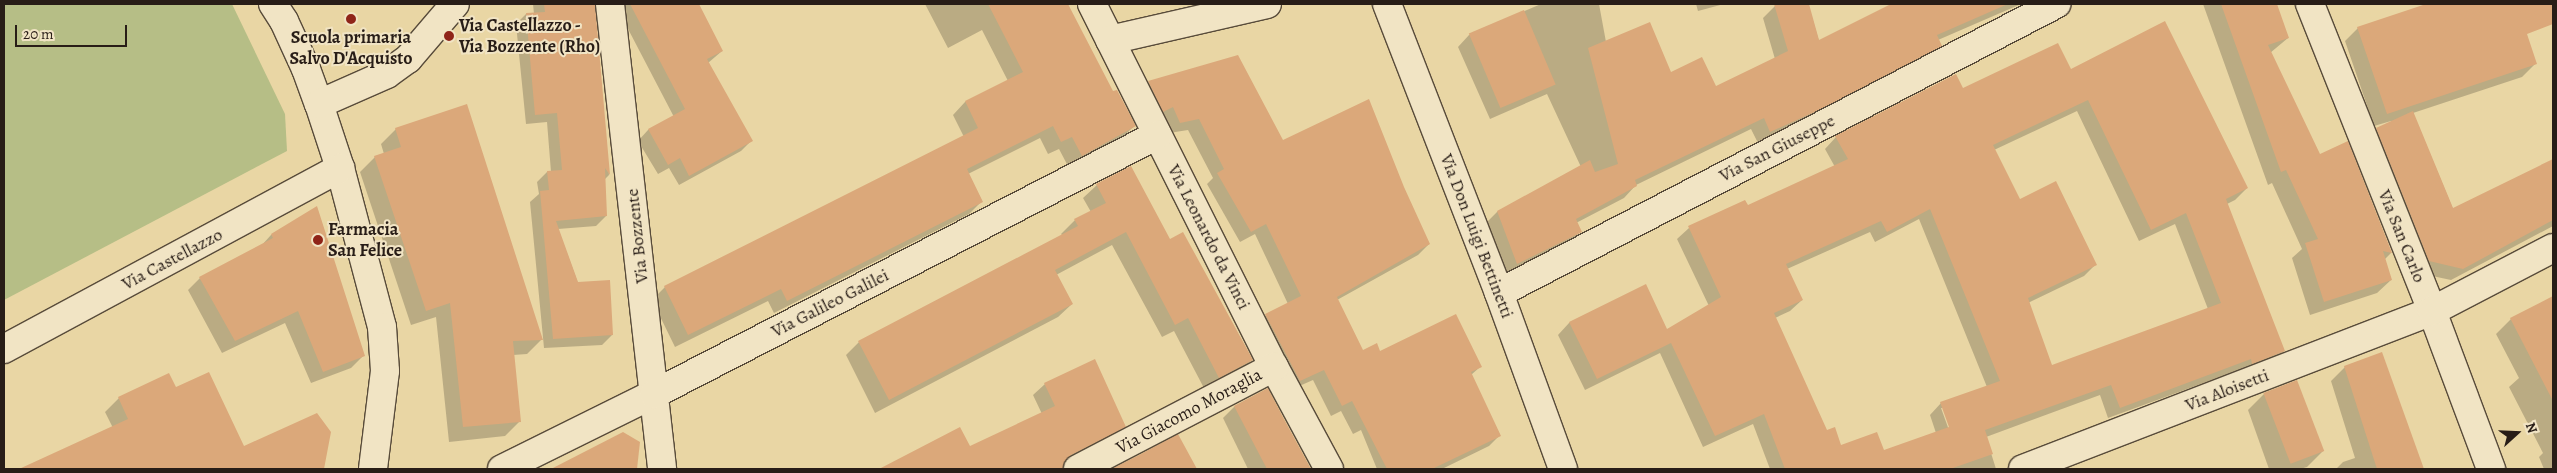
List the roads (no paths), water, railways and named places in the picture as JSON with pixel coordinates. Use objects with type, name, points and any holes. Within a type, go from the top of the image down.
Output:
[{"type":"street","points":[[273,4],[284,21],[306,69],[340,168],[382,327],[385,372],[373,469]]},
{"type":"street","points":[[318,104],[387,74],[408,59],[454,4]]},
{"type":"street","name":"Via Bozzente","points":[[610,4],[662,469]]},
{"type":"street","name":"Via Leonardo da Vinci","points":[[1092,4],[1274,367],[1329,469]]},
{"type":"street","points":[[1110,40],[1266,4]]},
{"type":"street","name":"Via Don Luigi Bettinetti","points":[[1387,4],[1499,293],[1562,469]]},
{"type":"street","name":"Via San Giuseppe","points":[[1499,293],[2056,4]]},
{"type":"street","name":"Via San Carlo","points":[[2310,4],[2432,311],[2491,469]]},
{"type":"street","name":"Via Galileo Galilei","points":[[502,469],[654,394],[1157,135]]},
{"type":"street","name":"Via Castellazzo","points":[[4,350],[340,168]]},
{"type":"street","name":"Via Aloisetti","points":[[2023,469],[2432,311],[2553,248]]},
{"type":"street","name":"Via Giacomo Moraglia","points":[[1078,469],[1274,367]]},
{"type":"place","name":"Scuola primaria Salvo D'Acquisto","points":[[351,19]]},
{"type":"place","name":"Via Castellazzo - Via Bozzente (Rho)","points":[[449,36]]},
{"type":"place","name":"Farmacia San Felice","points":[[318,240]]}]
